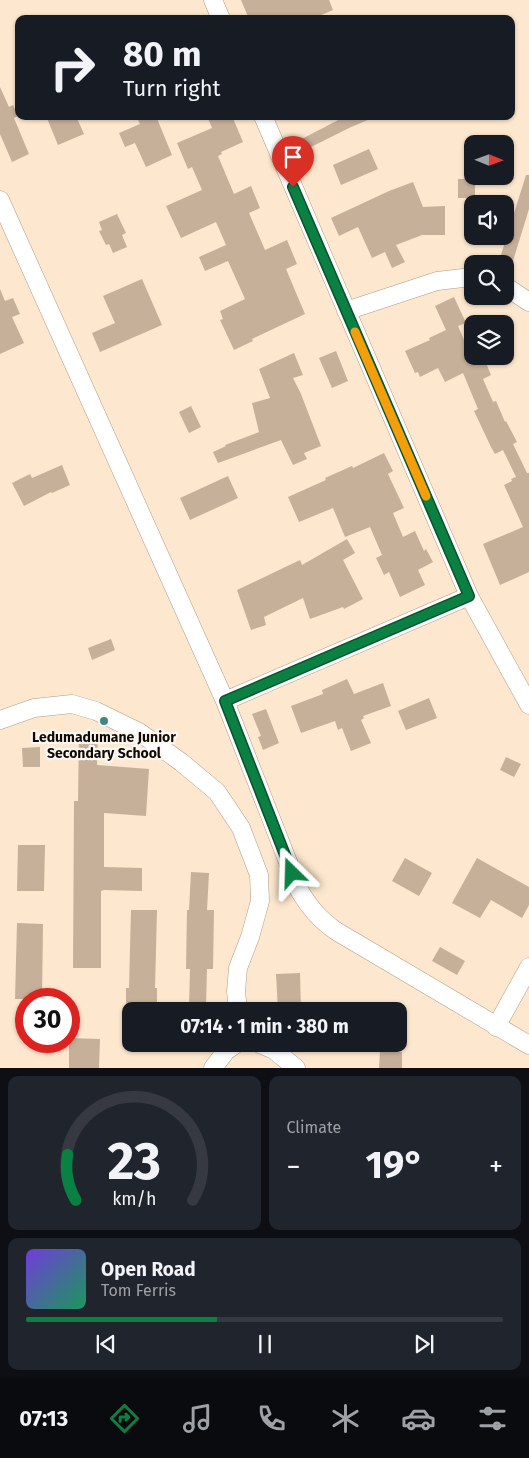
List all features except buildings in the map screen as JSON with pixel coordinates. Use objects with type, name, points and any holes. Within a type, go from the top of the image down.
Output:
[{"type":"street","points":[[213,0],[219,15]]},
{"type":"street","points":[[265,120],[469,596],[529,705]]},
{"type":"street","points":[[0,200],[225,701],[299,890],[308,906],[320,920],[336,931],[529,1045]]},
{"type":"street","points":[[346,311],[437,280],[464,278]]},
{"type":"street","points":[[514,292],[529,302]]},
{"type":"street","points":[[225,701],[469,596]]},
{"type":"street","points":[[0,720],[34,708],[72,704],[96,711],[140,732],[181,762],[217,792],[241,828],[259,875],[260,901],[250,937],[238,968],[237,1002]]},
{"type":"street","points":[[496,1027],[529,967]]},
{"type":"street","points":[[213,1068],[225,1052]]},
{"type":"street","points":[[276,1052],[296,1068]]},
{"type":"slow traffic","points":[[355,332],[426,496]]},
{"type":"place","name":"Ledumadumane Junior Secondary School","points":[[104,721]]},
{"type":"route","points":[[292,873],[225,701],[469,596],[293,187]]}]
